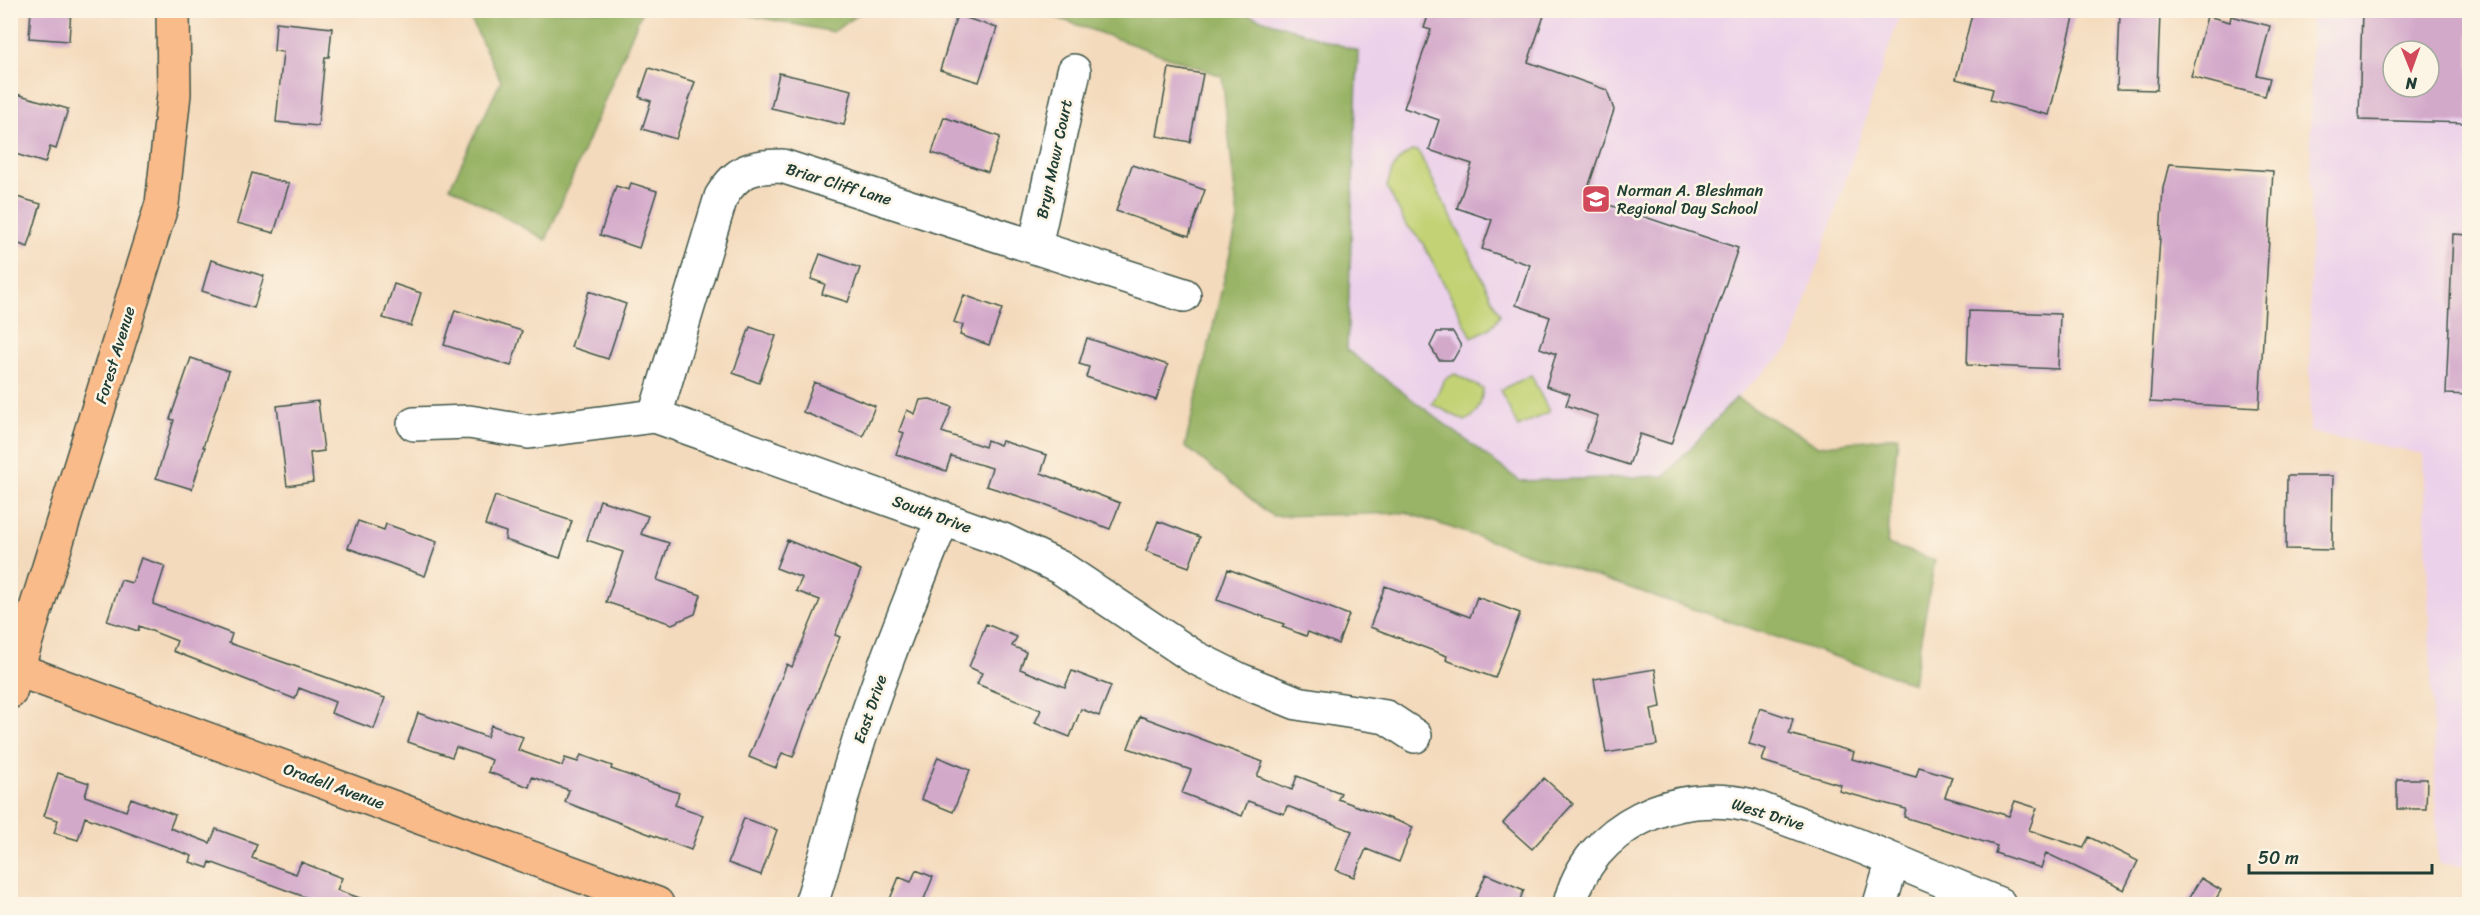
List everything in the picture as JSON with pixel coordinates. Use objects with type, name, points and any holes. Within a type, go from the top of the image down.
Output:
[{"type":"main road","name":"Forest Avenue","points":[[13,676],[162,204],[174,94],[173,10]]},
{"type":"main road","name":"Oradell Avenue","points":[[13,676],[657,904]]},
{"type":"street","name":"Bryn Mawr Court","points":[[1035,246],[1074,71]]},
{"type":"street","name":"Briar Cliff Lane","points":[[655,416],[721,197],[731,182],[742,172],[761,166],[782,166],[1184,295]]},
{"type":"street","name":"South Drive","points":[[414,424],[468,422],[529,432],[655,416],[1003,540],[1061,568],[1194,657],[1240,680],[1297,703],[1386,717],[1415,736]]},
{"type":"street","name":"East Drive","points":[[811,904],[825,862],[852,759],[881,675],[943,518]]},
{"type":"street","name":"West Drive","points":[[1570,904],[1585,870],[1603,846],[1628,825],[1653,811],[1677,803],[1705,800],[1735,801],[1752,806],[1893,860],[1999,904]]},
{"type":"street","points":[[1880,904],[1893,860]]},
{"type":"shaded area","name":"Norman A. Bleshman Regional Day School","points":[[1237,11],[1901,11],[1791,347],[1736,398],[1665,476],[1520,481],[1347,350],[1358,51]]},
{"type":"shaded area","points":[[2311,11],[2469,11],[2469,865],[2438,864],[2423,454],[2310,432]]},
{"type":"green space","points":[[455,11],[642,11],[546,240],[450,187],[501,81],[470,18]]},
{"type":"green space","points":[[727,11],[863,11],[833,32]]},
{"type":"green space","points":[[1038,11],[1237,11],[1358,51],[1347,350],[1520,481],[1665,476],[1736,398],[1818,446],[1898,436],[1887,544],[1935,560],[1913,683],[1407,513],[1272,516],[1185,446],[1238,220],[1222,76]]},
{"type":"green space","points":[[1412,151],[1418,151],[1500,314],[1492,326],[1472,337],[1422,242],[1405,223],[1387,187],[1395,166]]},
{"type":"green space","points":[[1455,374],[1483,389],[1476,412],[1465,421],[1432,404],[1445,379]]},
{"type":"green space","points":[[1531,375],[1549,412],[1518,427],[1500,390]]},
{"type":"building","points":[[31,10],[71,10],[69,41],[29,38]]},
{"type":"building","points":[[1430,10],[1546,10],[1528,62],[1607,90],[1614,110],[1585,197],[1738,248],[1671,444],[1640,434],[1629,465],[1586,451],[1598,416],[1566,405],[1570,394],[1546,386],[1556,354],[1540,348],[1550,317],[1516,305],[1530,265],[1482,249],[1492,220],[1457,208],[1472,164],[1429,150],[1439,120],[1404,108],[1431,30],[1424,28]]},
{"type":"building","points":[[1973,10],[2076,10],[2049,115],[1990,100],[1993,89],[1956,79]]},
{"type":"building","points":[[2362,10],[2469,10],[2469,123],[2359,120]]},
{"type":"building","points":[[2120,13],[2160,14],[2157,90],[2117,89]]},
{"type":"building","points":[[957,15],[997,28],[979,82],[940,70]]},
{"type":"building","points":[[2207,16],[2230,22],[2231,16],[2270,26],[2257,75],[2270,78],[2265,96],[2191,77]]},
{"type":"building","points":[[276,22],[332,28],[329,57],[325,57],[318,126],[276,122],[283,52],[274,51]]},
{"type":"building","points":[[649,68],[695,82],[676,139],[642,129],[651,101],[639,97]]},
{"type":"building","points":[[1169,68],[1203,74],[1190,142],[1157,136]]},
{"type":"building","points":[[779,73],[852,90],[844,125],[771,108]]},
{"type":"building","points":[[10,92],[68,109],[56,149],[50,147],[45,163],[12,153],[15,144],[10,142]]},
{"type":"building","points":[[944,117],[1000,137],[988,172],[932,153]]},
{"type":"building","points":[[2169,164],[2273,171],[2259,408],[2150,402],[2163,188]]},
{"type":"building","points":[[1132,165],[1205,190],[1189,236],[1116,211]]},
{"type":"building","points":[[252,173],[289,184],[274,233],[237,223]]},
{"type":"building","points":[[631,183],[657,191],[639,248],[600,235],[616,186],[629,190]]},
{"type":"building","points":[[10,195],[41,204],[28,247],[10,241]]},
{"type":"building","points":[[2453,234],[2469,235],[2469,395],[2446,394]]},
{"type":"building","points":[[820,254],[860,268],[848,302],[822,294],[825,284],[811,279]]},
{"type":"building","points":[[211,260],[264,276],[254,308],[202,291]]},
{"type":"building","points":[[394,284],[421,293],[411,326],[383,318]]},
{"type":"building","points":[[589,291],[626,304],[608,359],[571,347]]},
{"type":"building","points":[[964,295],[1002,309],[989,345],[960,335],[963,325],[954,322]]},
{"type":"building","points":[[455,310],[522,331],[511,366],[444,345]]},
{"type":"building","points":[[1969,311],[2060,314],[2058,369],[1967,365]]},
{"type":"building","points":[[750,327],[776,336],[759,383],[733,373]]},
{"type":"building","points":[[1437,332],[1453,332],[1461,346],[1453,360],[1439,360],[1430,346]]},
{"type":"building","points":[[1087,338],[1168,365],[1156,400],[1086,377],[1089,367],[1079,364]]},
{"type":"building","points":[[191,358],[229,371],[203,447],[205,447],[192,489],[156,478],[174,420],[170,419]]},
{"type":"building","points":[[814,382],[875,406],[863,436],[803,412]]},
{"type":"building","points":[[930,399],[952,407],[942,432],[985,447],[987,440],[1000,445],[1002,441],[1047,455],[1041,473],[1120,503],[1110,529],[1047,505],[986,486],[992,468],[951,456],[946,471],[896,454],[904,433],[899,431],[907,410],[915,414],[920,400]]},
{"type":"building","points":[[318,401],[324,451],[310,453],[313,482],[287,486],[277,406]]},
{"type":"building","points":[[2287,476],[2333,476],[2332,550],[2286,549]]},
{"type":"building","points":[[495,496],[572,521],[560,558],[505,540],[506,532],[485,525]]},
{"type":"building","points":[[600,500],[648,516],[641,534],[669,543],[657,580],[701,595],[695,614],[672,624],[606,602],[623,552],[587,540]]},
{"type":"building","points":[[358,521],[384,530],[386,524],[437,542],[425,576],[348,548]]},
{"type":"building","points":[[1158,521],[1200,537],[1189,567],[1146,551]]},
{"type":"building","points":[[787,540],[861,570],[835,635],[840,637],[793,757],[782,753],[776,768],[749,757],[787,664],[792,667],[820,600],[796,591],[802,578],[776,568]]},
{"type":"building","points":[[141,558],[165,566],[153,604],[232,634],[229,643],[385,698],[374,729],[331,713],[335,702],[299,688],[295,699],[173,651],[177,641],[139,626],[138,631],[107,621],[121,580],[132,583]]},
{"type":"building","points":[[1228,569],[1349,615],[1338,644],[1308,632],[1306,636],[1282,627],[1284,624],[1217,600]]},
{"type":"building","points":[[1385,586],[1470,617],[1477,597],[1520,613],[1495,678],[1446,660],[1447,656],[1370,627]]},
{"type":"building","points":[[986,624],[1017,637],[1012,646],[1026,652],[1020,669],[1065,687],[1072,671],[1111,686],[1099,716],[1081,709],[1070,737],[1035,723],[1041,710],[977,684],[982,673],[969,667]]},
{"type":"building","points":[[1655,669],[1661,707],[1651,709],[1657,745],[1606,753],[1594,679]]},
{"type":"building","points":[[1760,708],[1793,719],[1789,734],[1854,752],[1852,759],[1916,777],[1919,767],[1952,777],[1945,797],[2009,816],[2015,801],[2037,808],[2029,830],[2083,848],[2089,837],[2138,861],[2124,890],[2046,853],[2041,868],[1995,853],[1997,846],[1904,817],[1906,809],[1839,791],[1841,785],[1762,761],[1766,749],[1749,744]]},
{"type":"building","points":[[418,713],[487,737],[491,725],[523,737],[518,750],[562,766],[565,758],[578,762],[581,755],[612,766],[611,769],[679,793],[675,805],[703,815],[691,850],[565,802],[569,790],[532,777],[529,787],[488,772],[492,760],[456,747],[452,757],[408,742]]},
{"type":"building","points":[[1140,716],[1263,762],[1257,776],[1292,790],[1297,776],[1341,793],[1338,799],[1413,827],[1399,862],[1366,849],[1354,877],[1336,870],[1352,831],[1287,806],[1284,814],[1248,801],[1242,816],[1182,793],[1191,770],[1128,748]]},
{"type":"building","points":[[938,757],[970,770],[953,812],[921,799]]},
{"type":"building","points":[[58,773],[89,783],[85,796],[126,811],[131,798],[175,815],[170,828],[210,843],[216,829],[257,844],[252,858],[296,874],[301,862],[342,878],[337,890],[371,902],[370,904],[324,904],[210,862],[208,868],[190,862],[192,856],[85,817],[78,840],[54,833],[58,820],[44,816]]},
{"type":"building","points":[[1544,778],[1573,804],[1532,849],[1503,823]]},
{"type":"building","points":[[2397,779],[2427,779],[2426,809],[2397,809]]},
{"type":"building","points":[[744,818],[777,830],[761,875],[728,863]]},
{"type":"building","points":[[916,870],[933,877],[922,904],[888,904],[899,877],[911,882]]},
{"type":"building","points":[[1486,874],[1524,890],[1518,904],[1473,904]]},
{"type":"building","points":[[2201,878],[2221,890],[2213,904],[2185,904]]},
{"type":"place","name":"Norman A. Bleshman Regional Day School","points":[[1596,199]]}]
